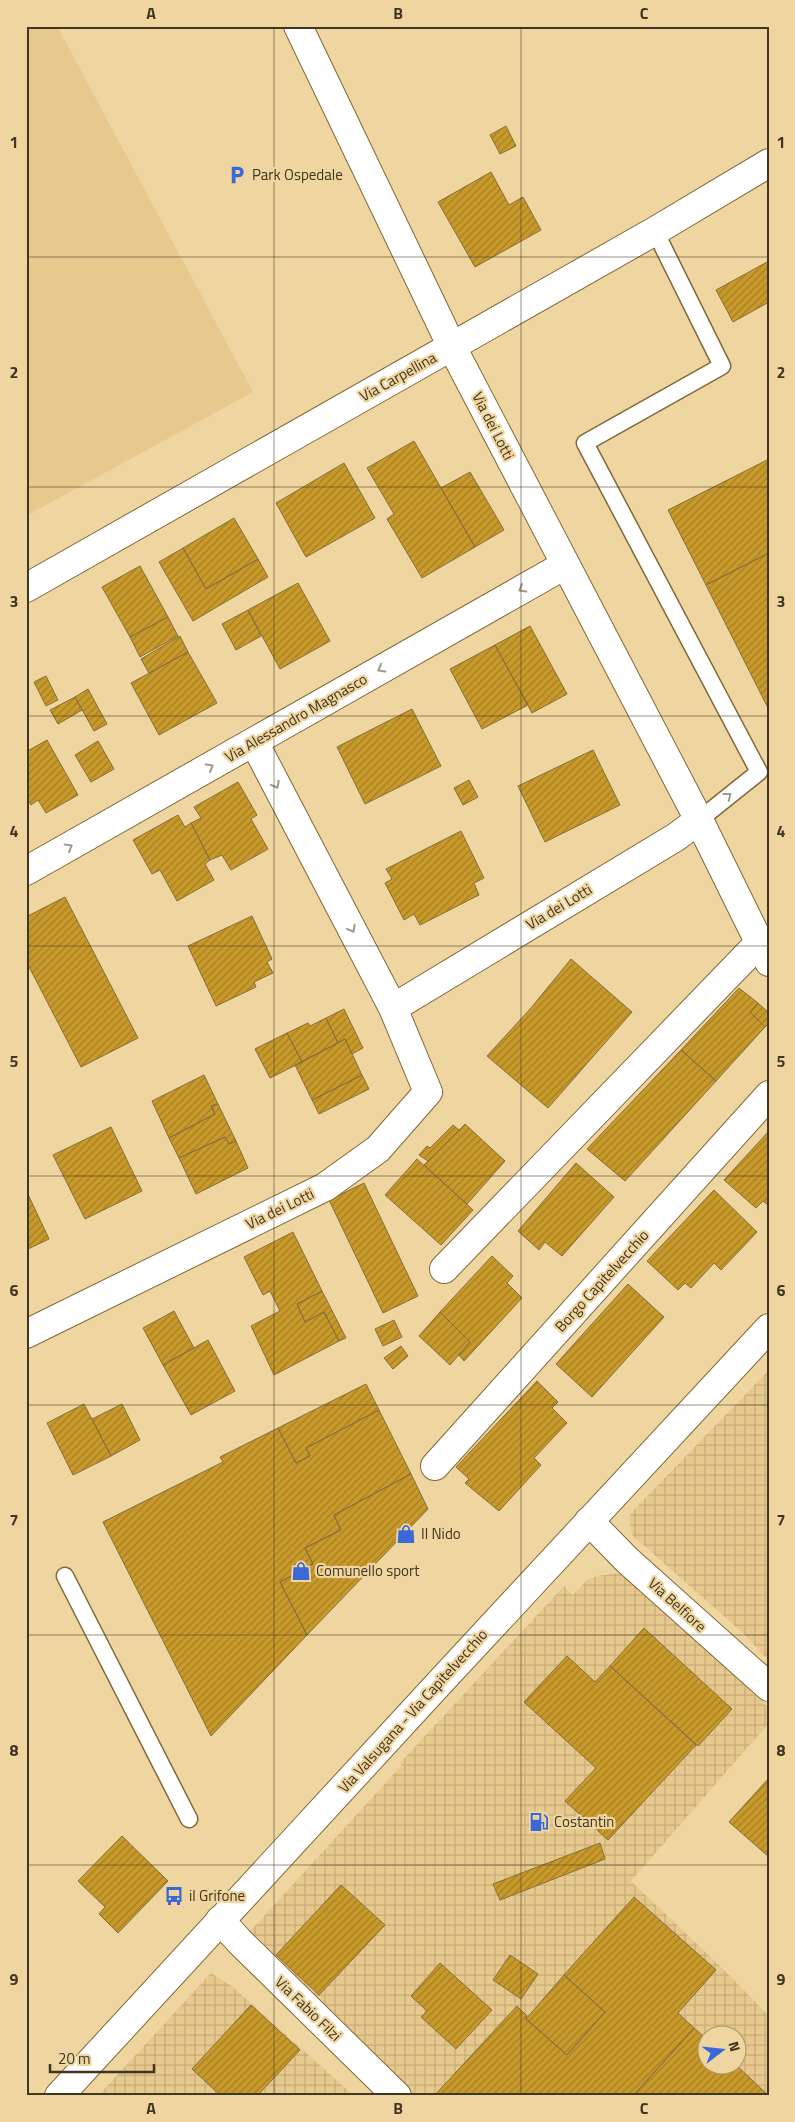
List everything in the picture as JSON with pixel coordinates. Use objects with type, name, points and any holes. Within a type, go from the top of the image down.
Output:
[{"type":"street","name":"Via dei Lotti","points":[[298,26],[452,347],[699,820],[764,953]]},
{"type":"street","name":"Via Carpellina","points":[[26,588],[452,347],[769,163]]},
{"type":"street","name":"Via Alessandro Magnasco","points":[[26,871],[565,565]]},
{"type":"street","name":"Via dei Lotti","points":[[26,1334],[325,1187],[378,1149],[428,1092],[393,1008],[254,742]]},
{"type":"street","name":"Via dei Lotti","points":[[393,1008],[678,835],[699,820]]},
{"type":"street","points":[[444,1268],[764,953]]},
{"type":"street","name":"Borgo Capitelvecchio","points":[[435,1466],[769,1095]]},
{"type":"street","name":"Via Valsugana - Via Capitelvecchio","points":[[59,2096],[769,1328]]},
{"type":"street","name":"Via Belfiore","points":[[589,1521],[627,1560],[769,1687]]},
{"type":"street","name":"Via Fabio Filzi","points":[[220,1920],[397,2096]]},
{"type":"lane","points":[[654,231],[722,366],[585,443],[759,772],[699,820]]},
{"type":"lane","points":[[65,1576],[189,1819]]},
{"type":"shaded area","points":[[26,26],[57,26],[253,392],[26,516]]},
{"type":"shaded area","points":[[769,1370],[769,1661],[745,1635],[632,1535],[629,1518],[631,1513]]},
{"type":"shaded area","points":[[618,1573],[637,1579],[643,1591],[769,1708],[769,1723],[631,1881],[769,2016],[769,2096],[399,2096],[243,1939],[402,1765],[400,1763],[564,1586],[573,1595],[587,1580]]},
{"type":"shaded area","points":[[211,1973],[233,1987],[354,2096],[98,2096]]},
{"type":"building","points":[[506,126],[516,146],[500,154],[490,135]]},
{"type":"building","points":[[491,172],[509,205],[523,197],[541,230],[475,267],[438,202]]},
{"type":"building","points":[[769,261],[769,302],[733,322],[716,290]]},
{"type":"building","points":[[414,441],[475,547],[422,578],[387,519],[394,514],[367,468]]},
{"type":"building","points":[[769,459],[769,553],[706,585],[668,510]]},
{"type":"building","points":[[344,463],[375,518],[306,557],[276,503]]},
{"type":"building","points":[[470,472],[504,530],[475,547],[441,488]]},
{"type":"building","points":[[234,518],[258,559],[206,589],[183,548]]},
{"type":"building","points":[[183,548],[206,589],[258,559],[268,577],[193,621],[159,562]]},
{"type":"building","points":[[769,553],[769,710],[706,585]]},
{"type":"building","points":[[140,566],[168,617],[130,637],[102,587]]},
{"type":"building","points":[[298,583],[330,641],[280,669],[248,610]]},
{"type":"building","points":[[248,610],[261,636],[236,650],[222,624]]},
{"type":"building","points":[[168,617],[178,636],[140,657],[130,637]]},
{"type":"building","points":[[530,626],[567,694],[532,713],[495,645]]},
{"type":"building","points":[[180,636],[188,652],[149,673],[141,659]]},
{"type":"building","points":[[495,645],[528,705],[482,729],[450,669]]},
{"type":"building","points":[[188,652],[217,703],[159,735],[131,683]]},
{"type":"building","points":[[46,676],[58,700],[46,706],[34,682]]},
{"type":"building","points":[[88,689],[107,724],[94,731],[75,697]]},
{"type":"building","points":[[75,697],[82,710],[58,724],[50,710]]},
{"type":"building","points":[[412,709],[441,766],[365,804],[337,747]]},
{"type":"building","points":[[47,740],[78,795],[46,813],[38,800],[31,805],[26,797],[26,752]]},
{"type":"building","points":[[98,741],[114,769],[91,782],[75,755]]},
{"type":"building","points":[[593,750],[620,805],[545,842],[518,786]]},
{"type":"building","points":[[469,780],[478,797],[463,805],[454,788]]},
{"type":"building","points":[[238,782],[257,815],[251,819],[268,849],[231,870],[222,855],[210,860],[191,823],[201,818],[194,807]]},
{"type":"building","points":[[178,815],[185,827],[191,823],[210,860],[205,864],[214,880],[177,901],[160,870],[152,874],[133,840]]},
{"type":"building","points":[[461,831],[484,878],[474,883],[479,895],[420,925],[414,914],[404,920],[385,883],[392,879],[386,869]]},
{"type":"building","points":[[65,897],[138,1038],[81,1067],[26,961],[26,917]]},
{"type":"building","points":[[252,916],[272,959],[267,962],[273,973],[254,982],[256,987],[216,1006],[188,946]]},
{"type":"building","points":[[571,959],[632,1012],[548,1108],[487,1056],[531,1008]]},
{"type":"building","points":[[739,988],[758,1003],[750,1012],[765,1027],[716,1081],[681,1050]]},
{"type":"building","points":[[758,1003],[769,1013],[769,1023],[765,1027],[750,1012]]},
{"type":"building","points":[[344,1009],[363,1048],[352,1054],[345,1039],[338,1043],[326,1018]]},
{"type":"building","points":[[326,1018],[338,1043],[302,1062],[287,1033],[308,1023],[310,1026]]},
{"type":"building","points":[[287,1033],[302,1062],[270,1078],[255,1049]]},
{"type":"building","points":[[345,1039],[362,1075],[312,1100],[295,1065]]},
{"type":"building","points":[[681,1050],[716,1081],[625,1181],[587,1149]]},
{"type":"building","points":[[204,1075],[218,1104],[211,1106],[215,1114],[169,1138],[152,1101]]},
{"type":"building","points":[[362,1075],[369,1089],[319,1114],[312,1100]]},
{"type":"building","points":[[218,1104],[236,1141],[229,1144],[225,1137],[179,1158],[169,1138],[215,1114],[211,1106]]},
{"type":"building","points":[[465,1124],[505,1161],[467,1204],[424,1165]]},
{"type":"building","points":[[453,1125],[459,1130],[428,1161],[419,1155],[427,1146],[430,1148]]},
{"type":"building","points":[[111,1127],[142,1191],[85,1219],[53,1155]]},
{"type":"building","points":[[769,1131],[769,1206],[763,1201],[756,1208],[724,1180]]},
{"type":"building","points":[[225,1137],[229,1144],[236,1141],[248,1168],[196,1194],[179,1158]]},
{"type":"building","points":[[417,1159],[473,1210],[441,1245],[385,1195]]},
{"type":"building","points":[[576,1163],[614,1197],[562,1256],[545,1242],[539,1250],[518,1231]]},
{"type":"building","points":[[364,1183],[418,1296],[383,1313],[329,1200]]},
{"type":"building","points":[[26,1190],[49,1239],[26,1250]]},
{"type":"building","points":[[714,1190],[757,1232],[721,1270],[714,1263],[691,1288],[685,1283],[678,1290],[647,1261]]},
{"type":"building","points":[[293,1232],[322,1291],[297,1304],[305,1322],[324,1312],[339,1341],[274,1375],[251,1326],[280,1311],[270,1291],[263,1295],[244,1257]]},
{"type":"building","points":[[492,1256],[513,1276],[507,1283],[522,1298],[464,1361],[459,1355],[470,1342],[440,1312]]},
{"type":"building","points":[[628,1284],[664,1317],[592,1397],[556,1364]]},
{"type":"building","points":[[322,1291],[346,1338],[339,1341],[324,1312],[305,1322],[297,1304]]},
{"type":"building","points":[[174,1311],[194,1348],[163,1365],[143,1328]]},
{"type":"building","points":[[440,1312],[470,1342],[450,1365],[419,1336]]},
{"type":"building","points":[[394,1320],[402,1337],[383,1346],[375,1329]]},
{"type":"building","points":[[208,1340],[235,1391],[191,1415],[163,1365]]},
{"type":"building","points":[[401,1346],[408,1356],[393,1369],[384,1358]]},
{"type":"building","points":[[537,1381],[558,1402],[552,1408],[567,1423],[534,1458],[541,1465],[499,1511],[465,1483],[469,1479],[456,1467]]},
{"type":"building","points":[[366,1384],[379,1410],[306,1448],[310,1456],[296,1463],[278,1428]]},
{"type":"building","points":[[84,1404],[111,1456],[73,1475],[47,1423]]},
{"type":"building","points":[[122,1404],[140,1440],[111,1456],[92,1419]]},
{"type":"building","points":[[379,1410],[411,1474],[334,1515],[341,1530],[305,1548],[313,1564],[280,1582],[307,1635],[211,1736],[103,1522],[223,1462],[220,1457],[278,1428],[296,1463],[310,1456],[306,1448]]},
{"type":"building","points":[[411,1474],[428,1509],[307,1635],[280,1582],[313,1564],[305,1548],[341,1530],[334,1515]]},
{"type":"building","points":[[644,1628],[732,1709],[698,1746],[610,1666]]},
{"type":"building","points":[[567,1656],[595,1682],[610,1666],[696,1745],[608,1840],[565,1801],[596,1768],[524,1702]]},
{"type":"building","points":[[769,1778],[769,1857],[729,1822]]},
{"type":"building","points":[[122,1836],[168,1881],[118,1933],[99,1914],[105,1907],[78,1881]]},
{"type":"building","points":[[600,1843],[605,1859],[500,1900],[493,1884]]},
{"type":"building","points":[[341,1885],[385,1925],[319,1995],[276,1955]]},
{"type":"building","points":[[634,1897],[716,1970],[678,2013],[694,2028],[633,2096],[434,2096],[517,2006],[527,2016],[526,2019],[567,2055],[605,2012],[564,1975]]},
{"type":"building","points":[[510,1955],[538,1974],[521,1999],[493,1980]]},
{"type":"building","points":[[440,1963],[492,2010],[456,2049],[421,2017],[427,2011],[411,1996]]},
{"type":"building","points":[[564,1975],[605,2012],[567,2055],[526,2019]]},
{"type":"building","points":[[251,2005],[300,2050],[257,2096],[221,2096],[192,2069]]},
{"type":"building","points":[[694,2028],[698,2031],[698,2074],[746,2074],[769,2096],[633,2096]]},
{"type":"place","name":"Park Ospedale","points":[[237,175]]},
{"type":"place","name":"Il Nido","points":[[406,1534]]},
{"type":"place","name":"Comunello sport","points":[[301,1571]]},
{"type":"place","name":"Costantin","points":[[539,1822]]},
{"type":"place","name":"il Grifone","points":[[174,1896]]}]
